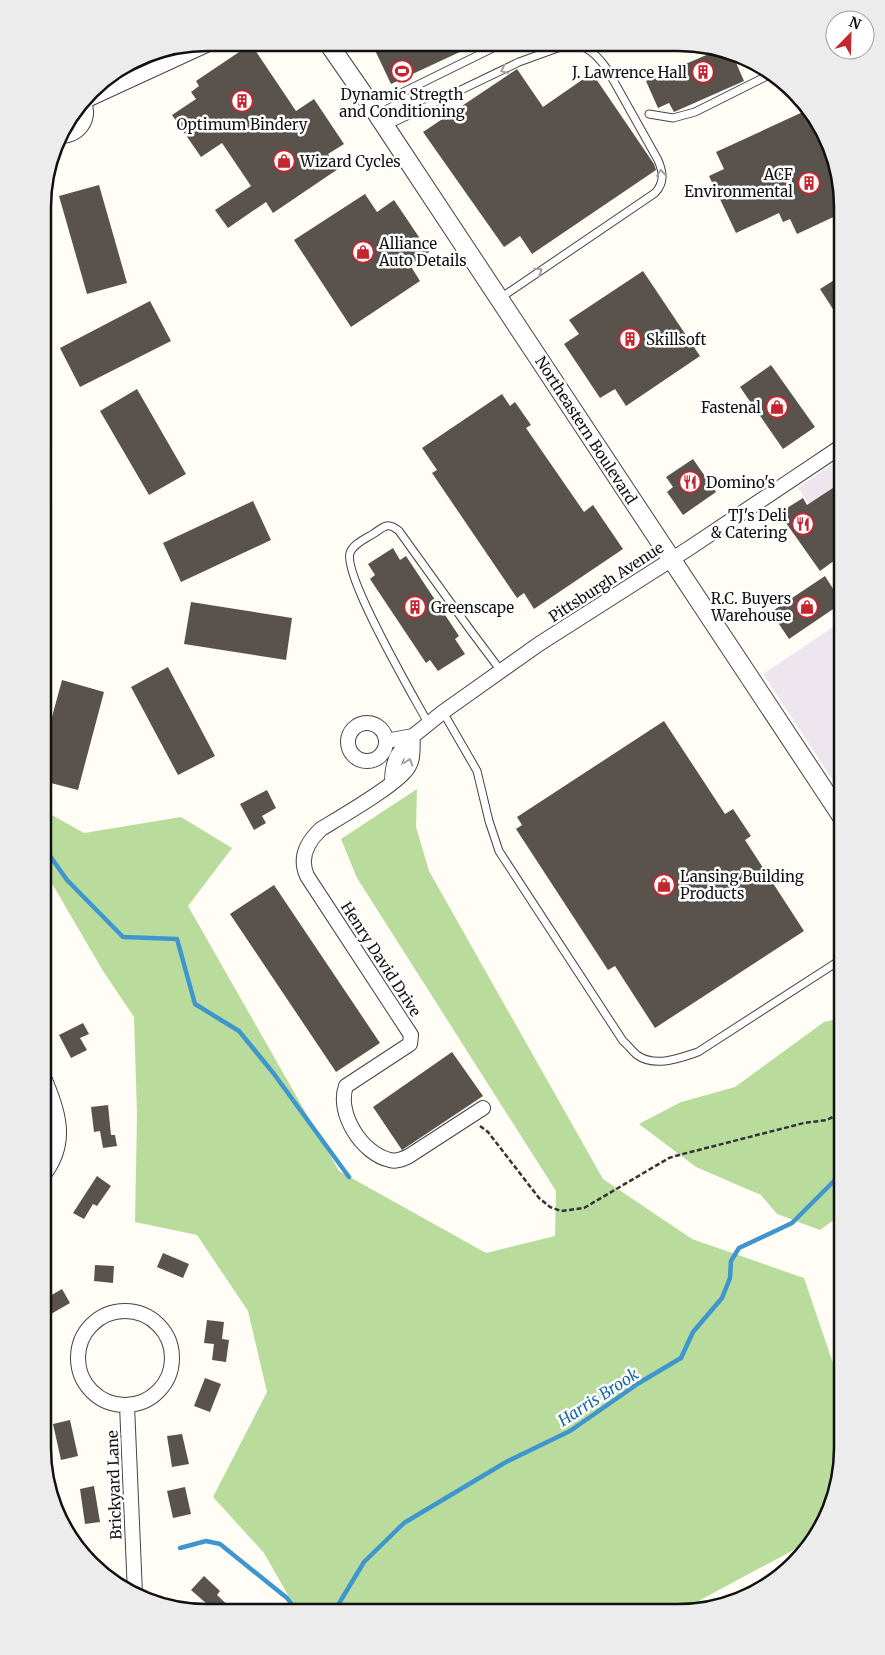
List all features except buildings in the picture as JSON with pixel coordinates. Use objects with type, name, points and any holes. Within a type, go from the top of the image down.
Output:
[{"type":"street","name":"Northeastern Boulevard","points":[[334,52],[834,804]]},
{"type":"street","points":[[100,95],[188,53]]},
{"type":"street","points":[[69,134],[82,126],[86,116],[86,111]]},
{"type":"street","name":"Pittsburgh Avenue","points":[[413,736],[442,712],[501,670],[834,451]]},
{"type":"street","points":[[386,741],[413,736]]},
{"type":"street","name":"Henry David Drive","points":[[413,736],[412,761],[408,769],[392,782],[321,829],[307,846],[304,857],[303,868],[307,876],[411,1035],[410,1044],[346,1086],[342,1096],[348,1121],[358,1137],[369,1149],[379,1156],[391,1160],[400,1160],[409,1156],[483,1108]]},
{"type":"street","points":[[51,1093],[60,1132],[58,1147],[51,1164]]},
{"type":"street","points":[[119,1311],[142,1314],[155,1322],[165,1333],[172,1354],[168,1376],[160,1389],[148,1398],[127,1405],[111,1403],[91,1390],[82,1377],[78,1361],[79,1346],[86,1331],[97,1320],[119,1311]]},
{"type":"street","name":"Brickyard Lane","points":[[127,1405],[135,1586]]},
{"type":"lane","points":[[373,108],[486,51]]},
{"type":"lane","points":[[385,127],[519,62],[549,51]]},
{"type":"lane","points":[[499,299],[660,188],[663,171],[658,160],[607,69],[591,51]]},
{"type":"lane","points":[[649,114],[674,118],[695,112],[764,78]]},
{"type":"lane","points":[[428,723],[388,651],[354,580],[349,560],[350,551],[356,544],[386,526],[393,526],[399,531],[501,670]]},
{"type":"lane","points":[[442,712],[477,771],[499,851],[623,1041],[638,1056],[653,1060],[673,1061],[698,1052],[833,965]]},
{"type":"path","points":[[469,1117],[488,1132],[539,1198],[550,1207],[561,1210],[584,1208],[674,1157],[722,1143],[804,1123],[827,1120],[833,1117]]},
{"type":"shaded area","points":[[834,463],[834,542],[798,488]]},
{"type":"shaded area","points":[[834,627],[834,781],[763,674]]},
{"type":"green space","points":[[417,789],[416,827],[429,871],[603,1179],[692,1239],[804,1278],[833,1363],[833,1457],[828,1488],[822,1507],[813,1525],[796,1549],[696,1602],[677,1604],[293,1604],[264,1553],[213,1497],[267,1392],[248,1311],[197,1235],[135,1222],[137,1114],[134,1017],[103,971],[51,882],[51,814],[84,833],[181,817],[232,848],[188,906],[339,1171],[486,1253],[555,1236],[556,1191],[357,878],[341,839]]},
{"type":"green space","points":[[833,1020],[833,1220],[820,1230],[777,1214],[761,1195],[696,1167],[639,1124],[681,1102],[735,1087],[824,1022]]},
{"type":"waterway","points":[[51,857],[67,880],[123,937],[177,939],[195,1004],[239,1031],[274,1074],[349,1177]]},
{"type":"waterway","name":"Harris Brook","points":[[339,1604],[364,1562],[404,1523],[506,1462],[570,1431],[639,1383],[681,1358],[693,1332],[722,1298],[730,1278],[731,1261],[739,1248],[792,1223],[833,1182]]},
{"type":"waterway","name":"Harris Brook","points":[[180,1548],[206,1541],[220,1544],[287,1598],[292,1604]]},
{"type":"place","name":"Dynamic Stregth and Conditioning","points":[[402,71]]},
{"type":"place","name":"J. Lawrence Hall","points":[[703,72]]},
{"type":"place","name":"Optimum Bindery","points":[[242,101]]},
{"type":"place","name":"Wizard Cycles","points":[[284,161]]},
{"type":"place","name":"ACF Environmental","points":[[809,183]]},
{"type":"place","name":"Alliance Auto Details","points":[[363,252]]},
{"type":"place","name":"Skillsoft","points":[[630,339]]},
{"type":"place","name":"Fastenal","points":[[777,407]]},
{"type":"place","name":"Domino's","points":[[690,482]]},
{"type":"place","name":"TJ's Deli & Catering","points":[[803,524]]},
{"type":"place","name":"Greenscape","points":[[415,607]]},
{"type":"place","name":"R.C. Buyers Warehouse","points":[[807,607]]},
{"type":"place","name":"Lansing Building Products","points":[[664,885]]}]
